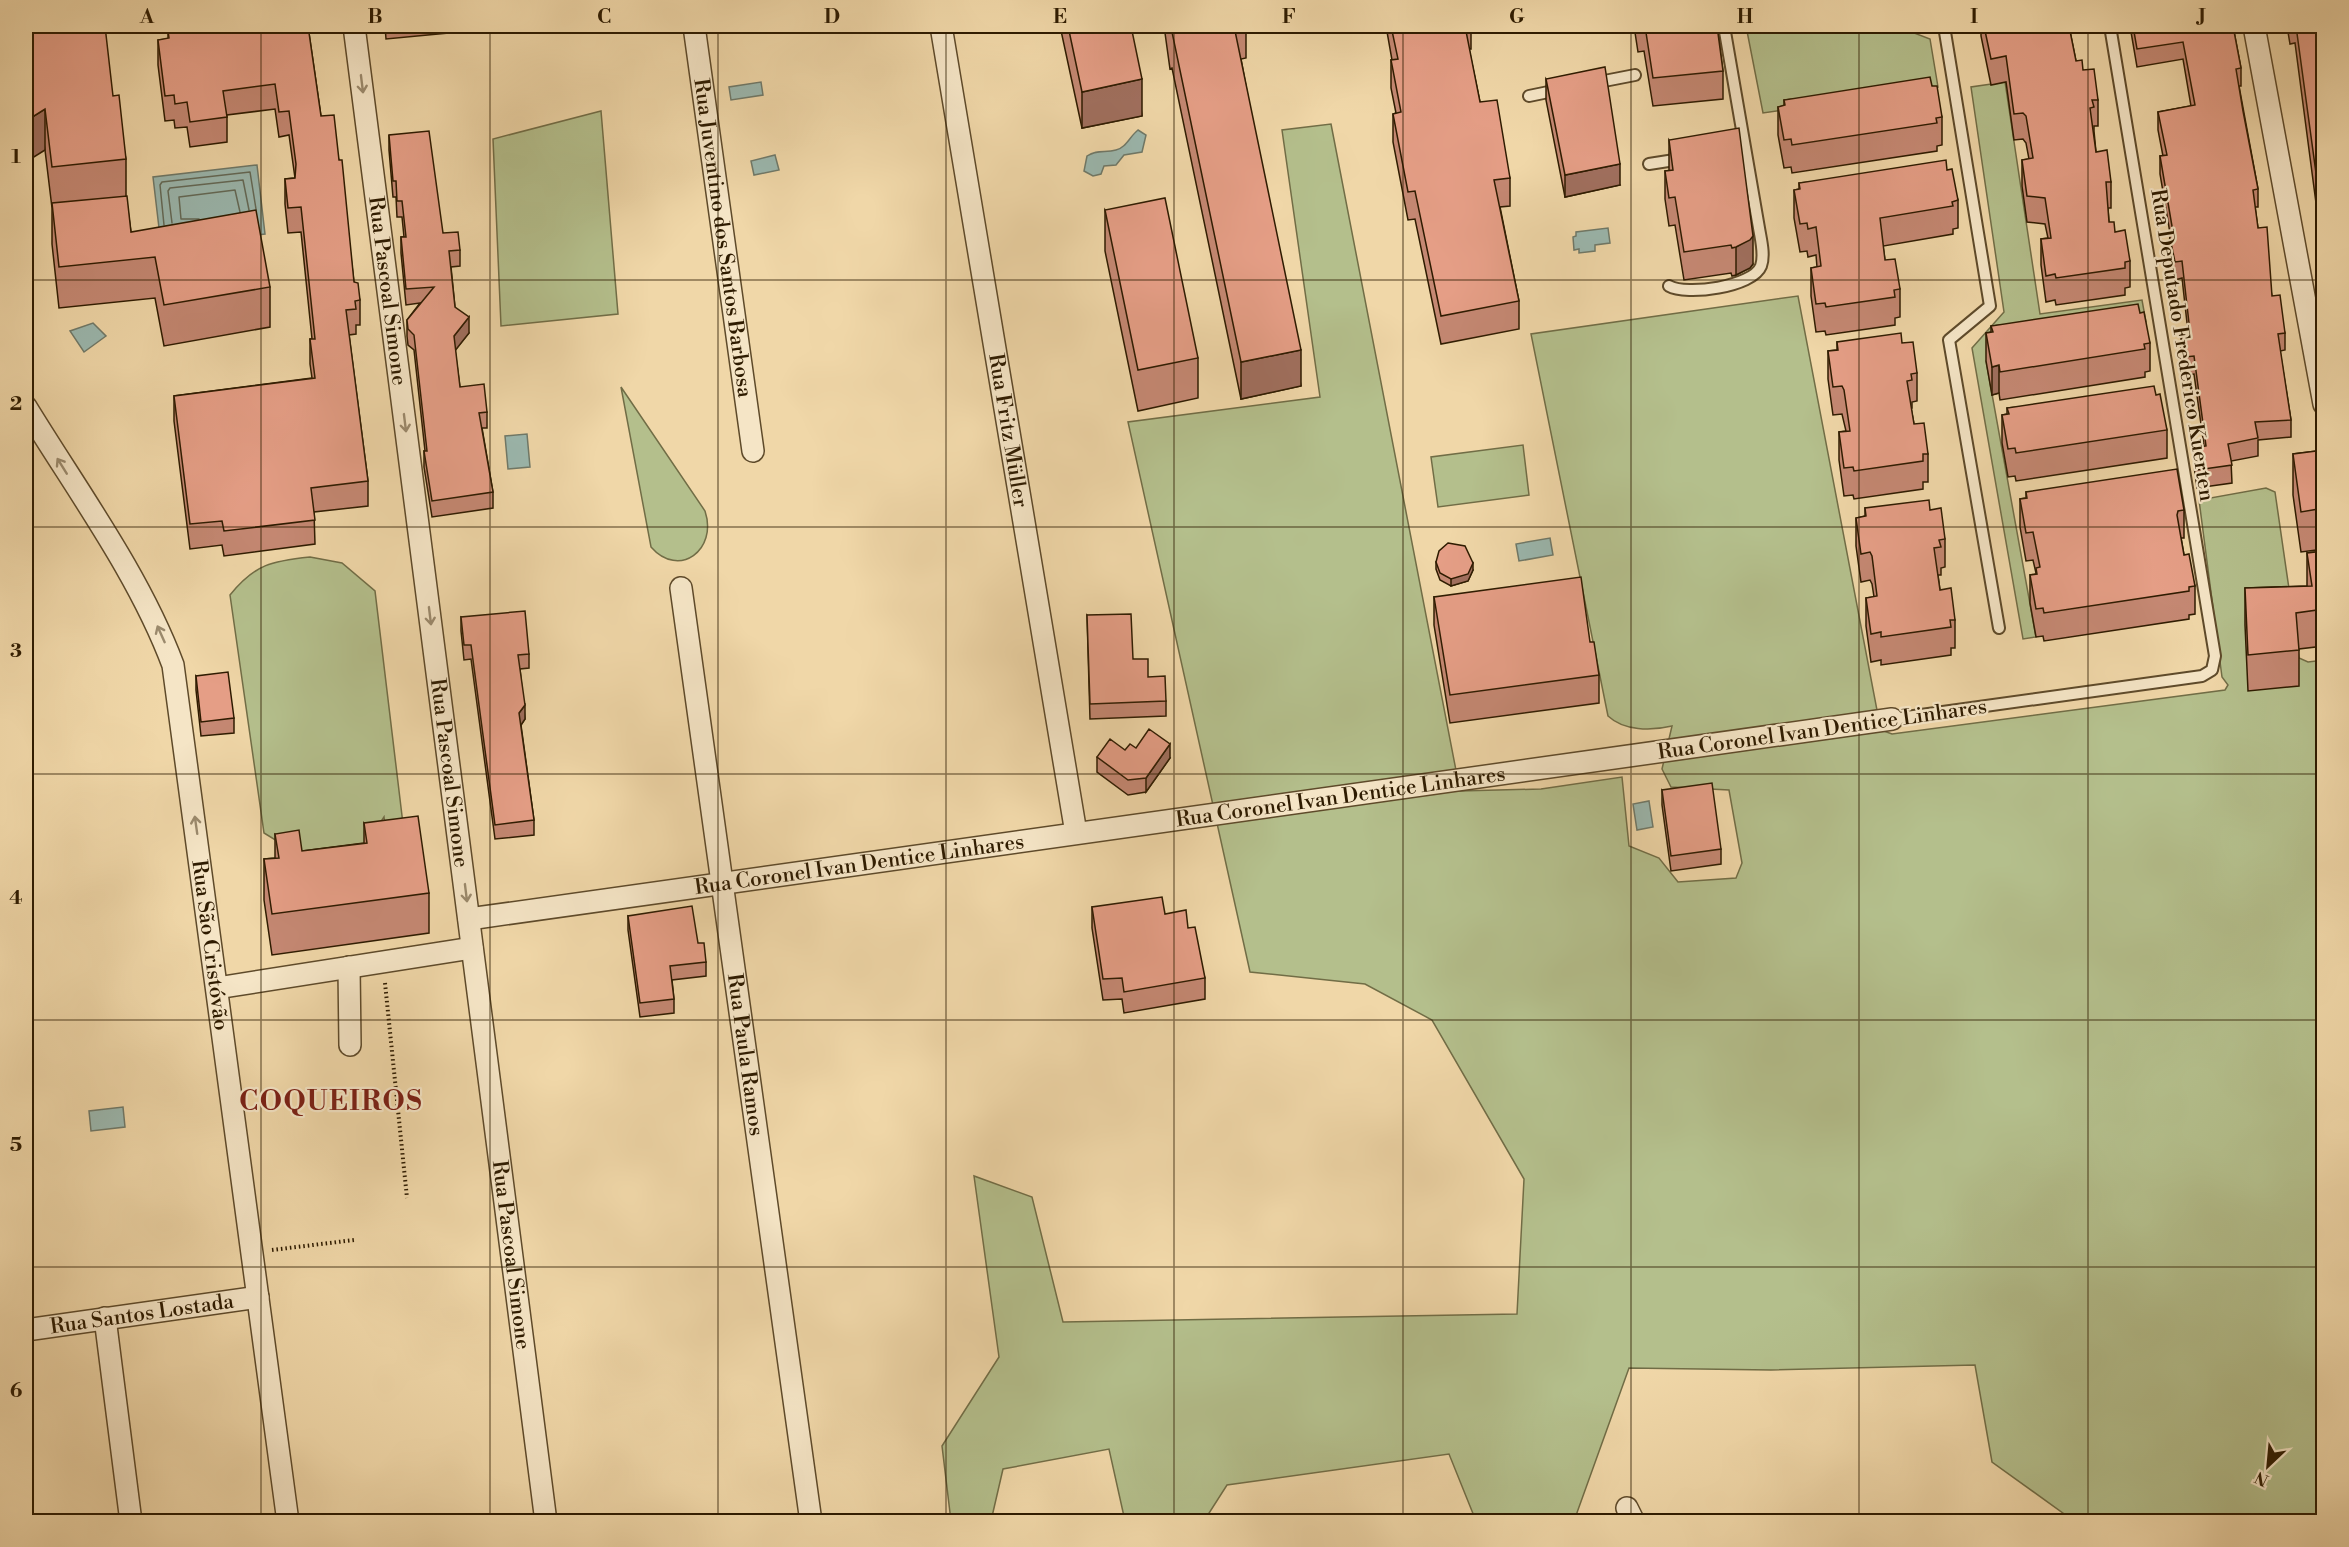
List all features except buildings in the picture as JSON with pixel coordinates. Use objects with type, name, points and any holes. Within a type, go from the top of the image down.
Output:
[{"type":"street","name":"Rua Pascoal Simone","points":[[354,26],[546,1521]]},
{"type":"street","name":"Rua Juventino dos Santos Barbosa","points":[[694,26],[753,451]]},
{"type":"street","name":"Rua Fritz Müller","points":[[941,26],[1076,833]]},
{"type":"street","points":[[2254,26],[2324,404]]},
{"type":"street","name":"Rua São Cristóvão","points":[[26,407],[134,582],[161,632],[173,665],[288,1521]]},
{"type":"street","name":"Rua Paula Ramos","points":[[681,588],[811,1521]]},
{"type":"street","name":"Rua Coronel Ivan Dentice Linhares","points":[[469,919],[1892,719]]},
{"type":"street","points":[[217,988],[472,948]]},
{"type":"street","points":[[349,967],[350,1046]]},
{"type":"street","name":"Rua Santos Lostada","points":[[26,1329],[258,1297]]},
{"type":"street","points":[[105,1318],[132,1521]]},
{"type":"lane","points":[[1669,286],[1684,292],[1742,282],[1755,276],[1761,267],[1760,228],[1741,148],[1724,26]]},
{"type":"lane","points":[[1944,26],[1990,306],[1949,340],[1999,628]]},
{"type":"lane","name":"Rua Deputado Frederico Kuerten","points":[[2110,26],[2215,656],[2212,670]]},
{"type":"lane","points":[[1588,84],[1635,75]]},
{"type":"lane","points":[[1529,96],[1564,89]]},
{"type":"lane","points":[[1649,164],[1692,157]]},
{"type":"lane","name":"Rua Coronel Ivan Dentice Linhares","points":[[1892,719],[2202,676],[2212,670]]},
{"type":"path","points":[[383,961],[407,1197]]},
{"type":"path","points":[[252,1253],[354,1240]]},
{"type":"green space","points":[[1746,26],[1848,26],[1849,33],[1870,30],[1870,26],[1896,26],[1930,39],[1938,87],[1763,113]]},
{"type":"green space","points":[[2005,82],[2040,314],[2142,300],[2146,322],[1986,361],[2036,637],[2023,639],[1972,348],[2004,312],[1971,87]]},
{"type":"green space","points":[[601,111],[618,314],[501,326],[493,139]]},
{"type":"green space","points":[[1331,124],[1460,791],[1541,789],[1622,777],[1629,846],[1659,858],[1678,882],[1736,878],[1742,863],[1729,790],[1671,787],[1662,769],[1672,726],[1655,729],[1630,727],[1608,716],[1531,334],[1798,296],[1880,726],[1884,731],[1892,734],[2225,690],[2228,685],[2222,677],[2199,500],[2266,488],[2275,492],[2299,658],[2308,662],[2324,660],[2323,1521],[2074,1521],[1992,1462],[1975,1365],[1771,1370],[1629,1368],[1574,1521],[1476,1521],[1449,1454],[1227,1485],[1204,1521],[1125,1521],[1109,1449],[1003,1469],[991,1521],[951,1521],[942,1446],[999,1357],[974,1176],[1032,1197],[1063,1322],[1517,1314],[1524,1179],[1432,1020],[1365,984],[1250,972],[1128,422],[1320,397],[1282,130]]},
{"type":"green space","points":[[621,387],[705,511],[708,525],[706,538],[701,548],[693,556],[684,560],[673,560],[662,556],[651,547]]},
{"type":"green space","points":[[1523,445],[1529,495],[1438,507],[1431,457]]},
{"type":"green space","points":[[310,557],[342,563],[375,591],[406,849],[388,851],[384,817],[367,843],[344,856],[295,852],[264,833],[230,595],[256,570],[285,560]]},
{"type":"water","points":[[761,82],[763,95],[731,100],[729,87]]},
{"type":"water","points":[[1138,130],[1146,135],[1142,152],[1124,155],[1116,165],[1104,166],[1101,174],[1093,176],[1084,171],[1087,156],[1119,149]]},
{"type":"water","points":[[775,155],[779,170],[754,175],[751,161]]},
{"type":"water","points":[[257,165],[265,234],[161,245],[153,177]]},
{"type":"water","points":[[1608,228],[1610,243],[1595,245],[1595,251],[1579,253],[1579,249],[1574,250],[1573,237],[1576,236],[1576,232]]},
{"type":"water","points":[[93,323],[106,336],[84,352],[70,331]]},
{"type":"water","points":[[527,434],[530,467],[508,469],[505,436]]},
{"type":"water","points":[[1550,538],[1553,555],[1519,561],[1516,544]]},
{"type":"water","points":[[1649,801],[1653,827],[1637,830],[1633,804]]},
{"type":"water","points":[[123,1107],[125,1127],[91,1131],[89,1111]]},
{"type":"district","name":"COQUEIROS","points":[[331,1101]]}]
